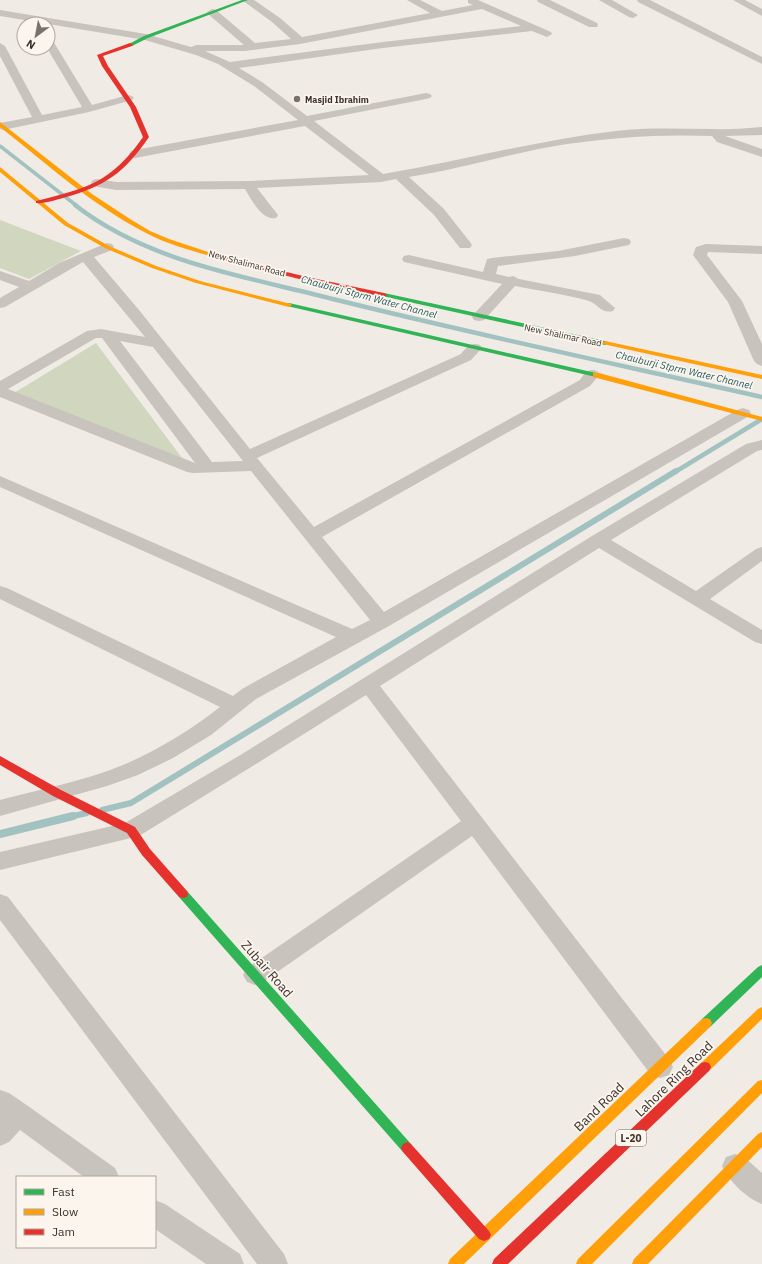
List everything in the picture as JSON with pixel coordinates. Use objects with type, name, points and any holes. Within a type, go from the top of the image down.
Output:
[{"type":"main road","points":[[38,202],[80,190],[112,176],[136,154],[146,137],[128,98],[103,64],[100,55],[135,44],[146,37],[243,0]]},
{"type":"main road","name":"New Shalimar Road","points":[[2,126],[80,190],[149,232],[194,249],[300,277],[479,317],[762,377]]},
{"type":"main road","points":[[1,171],[66,224],[107,247],[154,267],[206,284],[360,322],[592,374],[762,419]]},
{"type":"main road","name":"Zubair Road","points":[[0,760],[61,795],[130,830],[146,852],[484,1235]]},
{"type":"main road","name":"Band Road","points":[[456,1264],[484,1235],[762,970]]},
{"type":"main road","name":"Lahore Ring Road","points":[[499,1264],[762,1012]]},
{"type":"main road","points":[[583,1264],[762,1085]]},
{"type":"main road","points":[[639,1264],[762,1138]]},
{"type":"street","points":[[243,0],[276,20],[300,41]]},
{"type":"street","points":[[412,0],[440,14]]},
{"type":"street","points":[[470,0],[547,34]]},
{"type":"street","points":[[542,0],[593,25]]},
{"type":"street","points":[[604,0],[633,15]]},
{"type":"street","points":[[642,0],[762,61]]},
{"type":"street","points":[[738,0],[762,13]]},
{"type":"street","points":[[191,50],[199,47],[254,47],[300,41],[483,6]]},
{"type":"street","points":[[212,12],[254,47]]},
{"type":"street","points":[[0,13],[16,17]]},
{"type":"street","points":[[56,24],[146,37],[191,50],[227,66],[258,84],[381,178]]},
{"type":"street","points":[[227,66],[383,45],[534,28]]},
{"type":"street","points":[[1,51],[39,119]]},
{"type":"street","points":[[56,54],[89,109]]},
{"type":"street","points":[[136,154],[426,96]]},
{"type":"street","points":[[2,126],[89,109],[128,98]]},
{"type":"street","points":[[97,183],[116,186],[249,184],[381,178],[558,143],[603,136],[670,131],[714,133],[762,131]]},
{"type":"street","points":[[714,133],[721,139],[762,153]]},
{"type":"street","points":[[399,175],[439,212],[464,245]]},
{"type":"street","points":[[249,184],[259,201],[271,215]]},
{"type":"street","points":[[488,277],[492,262],[579,252],[624,242]]},
{"type":"street","points":[[0,304],[85,256],[107,247]]},
{"type":"street","points":[[762,250],[706,248],[701,250],[700,255],[735,301],[762,361]]},
{"type":"street","points":[[85,256],[159,344],[251,461],[382,622]]},
{"type":"street","points":[[409,259],[488,277],[513,280],[595,298],[608,308]]},
{"type":"street","points":[[0,275],[30,286]]},
{"type":"street","points":[[479,317],[513,280]]},
{"type":"street","points":[[0,387],[92,334],[107,334],[159,344]]},
{"type":"street","points":[[107,334],[207,467]]},
{"type":"street","points":[[0,391],[193,468],[207,467],[251,461],[466,357],[475,348]]},
{"type":"street","points":[[312,535],[585,383],[592,374]]},
{"type":"street","points":[[0,808],[61,795],[131,770],[166,753],[204,730],[249,694],[382,622],[510,547],[747,414]]},
{"type":"street","points":[[0,861],[130,830],[369,685],[598,540],[752,446],[762,445]]},
{"type":"street","points":[[0,481],[352,637]]},
{"type":"street","points":[[598,540],[762,638]]},
{"type":"street","points":[[697,599],[762,553]]},
{"type":"street","points":[[0,592],[234,705]]},
{"type":"street","points":[[369,685],[660,1067]]},
{"type":"street","points":[[255,975],[474,823]]},
{"type":"street","points":[[0,902],[274,1264]]},
{"type":"street","points":[[0,1134],[9,1108],[105,1176]]},
{"type":"street","points":[[735,1166],[762,1191]]},
{"type":"street","points":[[156,1214],[230,1264]]},
{"type":"green space","points":[[0,220],[81,251],[29,279],[0,268]]},
{"type":"green space","points":[[96,343],[185,462],[14,393]]},
{"type":"waterway","name":"Chauburji Stprm Water Channel","points":[[0,146],[77,206]]},
{"type":"waterway","name":"Chauburji Stprm Water Channel","points":[[75,205],[104,225],[135,241],[201,266],[549,350],[762,397]]},
{"type":"waterway","points":[[675,472],[762,419]]},
{"type":"waterway","points":[[102,810],[131,803],[676,471]]},
{"type":"waterway","points":[[69,817],[87,813]]},
{"type":"waterway","points":[[0,834],[73,816]]},
{"type":"traffic: fast","points":[[130,45],[146,37],[246,0]]},
{"type":"traffic: fast","points":[[384,295],[605,343]]},
{"type":"traffic: fast","points":[[289,305],[596,375]]},
{"type":"traffic: fast","points":[[183,894],[407,1148]]},
{"type":"traffic: fast","points":[[706,1023],[762,970]]},
{"type":"traffic: slow","points":[[0,124],[90,195],[128,221],[167,240],[226,259]]},
{"type":"traffic: slow","points":[[0,169],[66,224],[107,247],[154,267],[198,282],[289,305]]},
{"type":"traffic: slow","points":[[605,343],[762,377]]},
{"type":"traffic: slow","points":[[596,375],[762,419]]},
{"type":"traffic: slow","points":[[705,1067],[762,1012]]},
{"type":"traffic: slow","points":[[455,1264],[706,1023]]},
{"type":"traffic: slow","points":[[583,1264],[762,1085]]},
{"type":"traffic: slow","points":[[639,1264],[762,1138]]},
{"type":"traffic: jam","points":[[38,202],[87,189],[100,183],[113,175],[124,165],[135,153],[146,137],[133,107],[105,66],[100,55],[130,45]]},
{"type":"traffic: jam","points":[[226,259],[307,279],[384,295]]},
{"type":"traffic: jam","points":[[0,760],[57,793],[131,830],[146,852],[183,894]]},
{"type":"traffic: jam","points":[[499,1264],[705,1067]]},
{"type":"traffic: jam","points":[[407,1148],[484,1235]]},
{"type":"place","name":"Masjid Ibrahim","points":[[297,99]]}]
